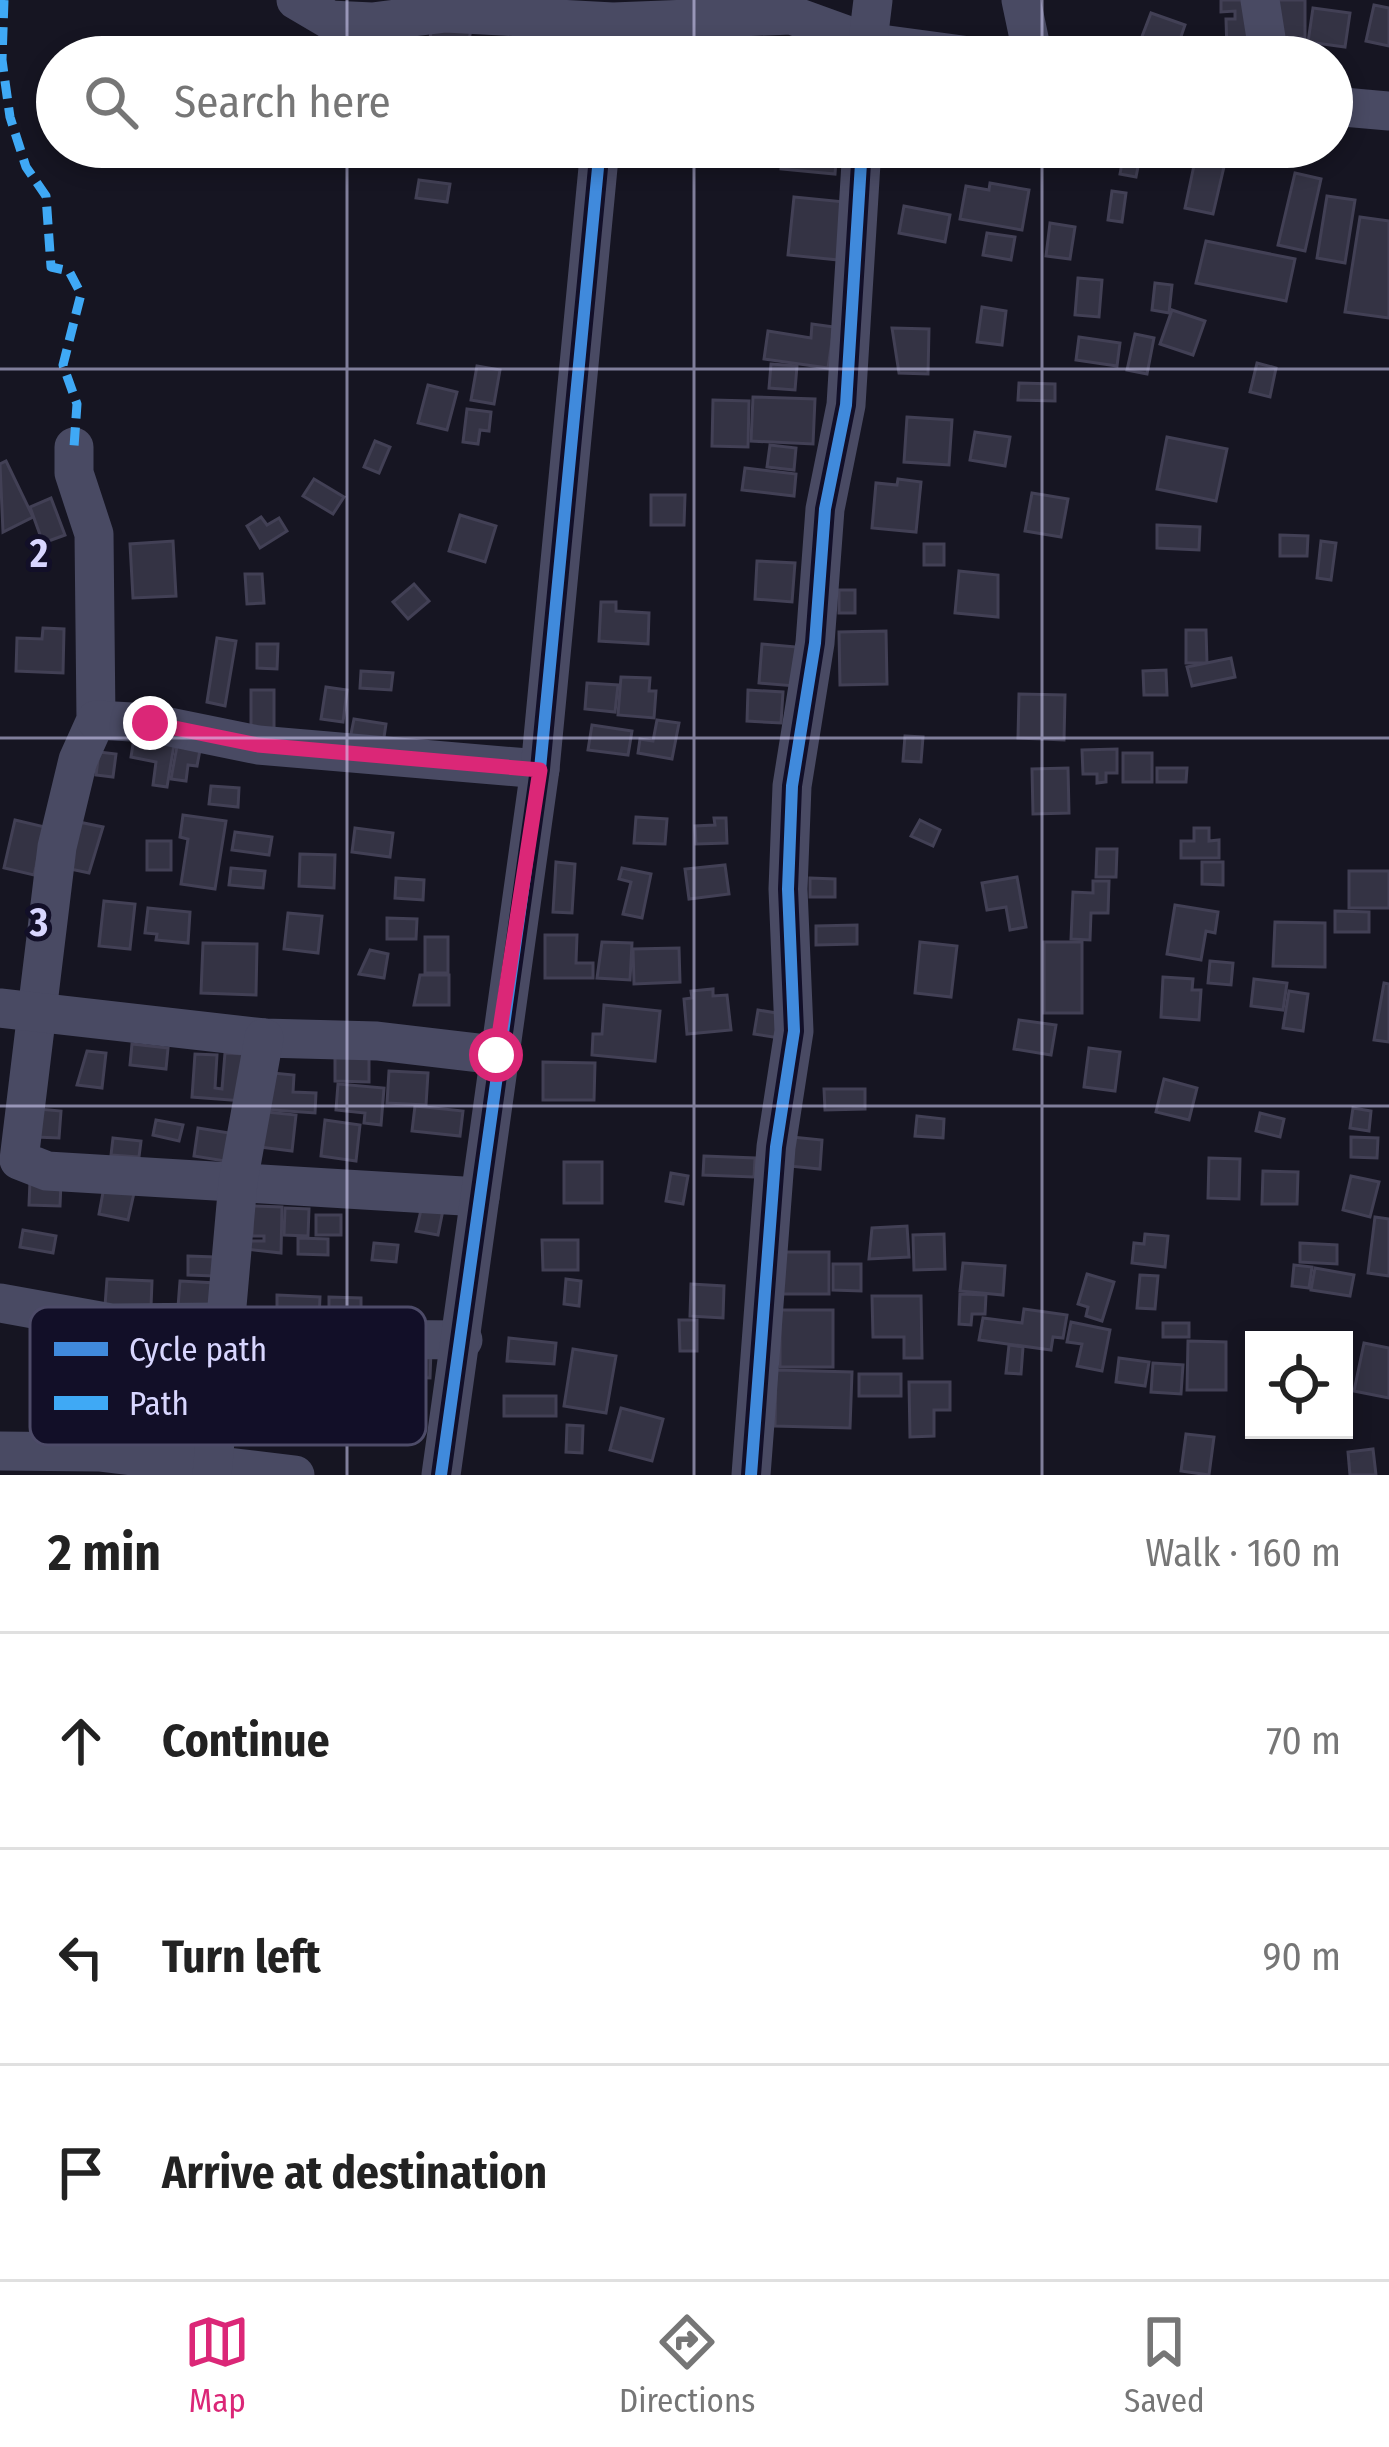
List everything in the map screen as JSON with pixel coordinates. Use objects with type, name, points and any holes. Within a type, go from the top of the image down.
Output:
[{"type":"street","points":[[296,0],[330,20],[372,22],[446,13],[614,26],[790,15],[836,36]]},
{"type":"street","points":[[868,36],[873,0]]},
{"type":"street","points":[[1021,0],[1029,36]]},
{"type":"street","points":[[1260,0],[1266,36]]},
{"type":"street","points":[[1353,108],[1389,111]]},
{"type":"street","points":[[441,1475],[463,1340],[496,1055],[540,770],[599,168]]},
{"type":"street","points":[[751,1475],[776,1147],[794,1031],[788,890],[792,785],[815,643],[825,509],[846,405],[861,168]]},
{"type":"street","points":[[74,446],[74,473],[94,534],[96,720],[78,760],[18,1010],[19,1160],[47,1171],[480,1197]]},
{"type":"street","points":[[96,720],[150,723],[258,745],[540,770]]},
{"type":"street","points":[[18,1010],[264,1038],[377,1041],[496,1055]]},
{"type":"street","points":[[226,1307],[237,1232],[238,1182],[264,1038]]},
{"type":"street","points":[[0,1303],[30,1308]]},
{"type":"street","points":[[426,1338],[463,1340]]},
{"type":"street","points":[[0,1451],[99,1453],[212,1471],[295,1475]]},
{"type":"building","points":[[1221,0],[1252,0],[1254,36],[1227,36],[1226,19],[1235,19],[1235,11],[1221,12]]},
{"type":"building","points":[[1270,0],[1305,0],[1305,36],[1279,36]]},
{"type":"building","points":[[1374,5],[1389,8],[1389,46],[1366,41]]},
{"type":"building","points":[[1313,8],[1350,13],[1347,36],[1309,36]]},
{"type":"building","points":[[1151,13],[1185,25],[1181,36],[1142,36]]},
{"type":"building","points":[[433,22],[471,29],[470,36],[430,36]]},
{"type":"building","points":[[781,168],[835,168],[835,174]]},
{"type":"building","points":[[1121,168],[1138,168],[1136,177],[1120,174]]},
{"type":"building","points":[[1193,168],[1224,168],[1213,214],[1185,208]]},
{"type":"building","points":[[1295,173],[1321,179],[1305,251],[1278,245]]},
{"type":"building","points":[[419,180],[450,184],[447,202],[416,198]]},
{"type":"building","points":[[990,183],[1029,190],[1022,230],[960,219],[966,186],[989,190]]},
{"type":"building","points":[[1112,191],[1126,193],[1122,222],[1108,220]]},
{"type":"building","points":[[1327,196],[1355,200],[1345,263],[1317,258]]},
{"type":"building","points":[[794,197],[845,202],[839,260],[788,255]]},
{"type":"building","points":[[904,206],[950,215],[945,242],[899,233]]},
{"type":"building","points":[[1360,217],[1389,221],[1389,318],[1345,312]]},
{"type":"building","points":[[1050,223],[1075,227],[1070,259],[1046,256]]},
{"type":"building","points":[[987,233],[1015,237],[1011,260],[983,255]]},
{"type":"building","points":[[1206,241],[1295,259],[1286,301],[1196,283]]},
{"type":"building","points":[[1078,278],[1102,280],[1099,317],[1075,315]]},
{"type":"building","points":[[1155,283],[1172,285],[1169,313],[1152,310]]},
{"type":"building","points":[[982,307],[1006,311],[1002,345],[977,342]]},
{"type":"building","points":[[1172,310],[1205,321],[1193,355],[1160,344]]},
{"type":"building","points":[[812,324],[834,327],[828,368],[764,359],[768,331],[811,338]]},
{"type":"building","points":[[892,328],[929,329],[928,374],[899,373]]},
{"type":"building","points":[[1135,334],[1154,338],[1147,374],[1127,370]]},
{"type":"building","points":[[1079,337],[1120,343],[1117,366],[1076,360]]},
{"type":"building","points":[[1257,363],[1276,368],[1270,397],[1250,392]]},
{"type":"building","points":[[771,364],[797,366],[795,390],[769,388]]},
{"type":"building","points":[[477,366],[500,370],[494,404],[471,400]]},
{"type":"building","points":[[1019,383],[1055,384],[1055,401],[1018,400]]},
{"type":"building","points":[[428,385],[457,392],[447,430],[418,423]]},
{"type":"building","points":[[753,397],[815,399],[813,444],[751,441]]},
{"type":"building","points":[[713,400],[749,401],[748,447],[712,446]]},
{"type":"building","points":[[467,409],[491,412],[489,431],[480,430],[478,444],[463,442]]},
{"type":"building","points":[[907,417],[952,420],[949,465],[904,462]]},
{"type":"building","points":[[975,432],[1010,437],[1005,466],[970,460]]},
{"type":"building","points":[[1167,437],[1227,449],[1216,501],[1157,489]]},
{"type":"building","points":[[375,441],[390,447],[379,473],[364,467]]},
{"type":"building","points":[[770,445],[796,448],[794,470],[767,467]]},
{"type":"building","points":[[6,461],[33,517],[3,532],[0,464]]},
{"type":"building","points":[[745,468],[796,474],[794,496],[742,490]]},
{"type":"building","points":[[314,479],[344,497],[333,514],[303,496]]},
{"type":"building","points":[[898,479],[921,482],[916,532],[872,528],[876,483],[897,485]]},
{"type":"building","points":[[1032,493],[1068,499],[1061,537],[1025,531]]},
{"type":"building","points":[[651,495],[685,495],[684,525],[651,525]]},
{"type":"building","points":[[51,498],[65,535],[43,543],[30,507]]},
{"type":"building","points":[[460,515],[496,526],[485,562],[449,551]]},
{"type":"building","points":[[261,517],[267,525],[279,518],[287,531],[260,548],[247,526]]},
{"type":"building","points":[[1157,525],[1200,527],[1199,550],[1157,548]]},
{"type":"building","points":[[1280,535],[1308,536],[1307,556],[1280,556]]},
{"type":"building","points":[[173,541],[176,596],[133,598],[130,544]]},
{"type":"building","points":[[1321,541],[1336,543],[1331,580],[1317,578]]},
{"type":"building","points":[[924,544],[944,544],[944,565],[924,565]]},
{"type":"building","points":[[757,561],[795,563],[792,602],[755,599]]},
{"type":"building","points":[[959,571],[998,575],[998,617],[955,613]]},
{"type":"building","points":[[245,574],[262,574],[264,603],[247,604]]},
{"type":"building","points":[[414,584],[429,601],[408,619],[393,602]]},
{"type":"building","points":[[839,590],[855,590],[855,613],[839,613]]},
{"type":"building","points":[[601,602],[616,602],[616,611],[649,613],[648,644],[599,641]]},
{"type":"building","points":[[43,628],[64,629],[63,673],[16,671],[17,638],[42,639]]},
{"type":"building","points":[[1186,630],[1206,630],[1207,663],[1186,663]]},
{"type":"building","points":[[886,631],[887,684],[840,685],[839,632]]},
{"type":"building","points":[[217,638],[236,641],[225,706],[207,702]]},
{"type":"building","points":[[257,644],[278,644],[277,669],[257,668]]},
{"type":"building","points":[[762,644],[797,647],[795,686],[759,683]]},
{"type":"building","points":[[1231,658],[1235,677],[1192,686],[1187,667]]},
{"type":"building","points":[[1166,670],[1167,695],[1144,695],[1143,671]]},
{"type":"building","points":[[361,671],[393,673],[391,690],[360,688]]},
{"type":"building","points":[[621,677],[650,678],[649,691],[656,691],[654,718],[618,715]]},
{"type":"building","points":[[587,683],[618,685],[615,712],[585,709]]},
{"type":"building","points":[[326,687],[347,690],[343,722],[321,719]]},
{"type":"building","points":[[251,690],[274,690],[274,735],[251,735]]},
{"type":"building","points":[[748,690],[783,692],[781,723],[747,721]]},
{"type":"building","points":[[1019,694],[1065,695],[1064,740],[1018,738]]},
{"type":"building","points":[[354,719],[386,724],[383,744],[350,739]]},
{"type":"building","points":[[657,720],[679,723],[672,759],[638,753],[640,739],[653,741]]},
{"type":"building","points":[[592,725],[632,731],[628,755],[588,750]]},
{"type":"building","points":[[905,736],[923,737],[921,762],[903,761]]},
{"type":"building","points":[[134,738],[174,745],[167,787],[153,785],[156,762],[131,757]]},
{"type":"building","points":[[177,746],[200,750],[197,766],[188,765],[186,781],[171,779]]},
{"type":"building","points":[[1117,749],[1117,773],[1106,773],[1106,782],[1097,783],[1097,774],[1083,774],[1082,750]]},
{"type":"building","points":[[99,752],[116,754],[113,777],[96,775]]},
{"type":"building","points":[[1123,753],[1152,753],[1152,782],[1123,782]]},
{"type":"building","points":[[1068,768],[1069,813],[1033,814],[1032,769]]},
{"type":"building","points":[[1157,768],[1187,768],[1186,782],[1157,782]]},
{"type":"building","points":[[211,786],[239,788],[238,807],[209,804]]},
{"type":"building","points":[[183,815],[226,821],[215,889],[181,884],[188,839],[180,837]]},
{"type":"building","points":[[636,817],[667,819],[665,844],[634,843]]},
{"type":"building","points":[[714,818],[726,818],[727,843],[696,844],[695,826],[715,825]]},
{"type":"building","points":[[15,820],[45,827],[34,875],[4,868]]},
{"type":"building","points":[[920,820],[940,830],[933,846],[911,836]]},
{"type":"building","points":[[74,821],[103,827],[89,873],[66,868]]},
{"type":"building","points":[[355,828],[393,833],[390,857],[352,852]]},
{"type":"building","points":[[1194,828],[1209,828],[1209,841],[1219,840],[1219,858],[1181,858],[1181,841],[1194,841]]},
{"type":"building","points":[[235,832],[272,837],[269,855],[232,850]]},
{"type":"building","points":[[147,841],[171,841],[171,870],[147,870]]},
{"type":"building","points":[[1097,849],[1117,849],[1116,877],[1096,877]]},
{"type":"building","points":[[300,854],[335,855],[334,888],[299,886]]},
{"type":"building","points":[[556,862],[575,864],[572,913],[553,912]]},
{"type":"building","points":[[1202,862],[1223,862],[1223,885],[1202,884]]},
{"type":"building","points":[[725,865],[729,894],[689,899],[685,869]]},
{"type":"building","points":[[231,868],[265,871],[263,888],[229,885]]},
{"type":"building","points":[[622,868],[651,874],[642,918],[623,914],[631,882],[619,879]]},
{"type":"building","points":[[1349,871],[1389,871],[1389,908],[1349,908]]},
{"type":"building","points":[[1017,877],[1026,927],[1010,930],[1006,907],[987,910],[982,883]]},
{"type":"building","points":[[396,878],[424,880],[423,900],[395,898]]},
{"type":"building","points":[[810,878],[835,879],[835,897],[810,897]]},
{"type":"building","points":[[1093,881],[1109,881],[1108,913],[1091,913],[1090,940],[1071,939],[1073,892],[1093,893]]},
{"type":"building","points":[[104,901],[135,904],[130,949],[99,946]]},
{"type":"building","points":[[1175,905],[1218,912],[1215,933],[1206,931],[1201,960],[1167,954]]},
{"type":"building","points":[[148,908],[190,912],[188,943],[156,940],[157,934],[145,933]]},
{"type":"building","points":[[1335,911],[1369,912],[1369,932],[1335,932]]},
{"type":"building","points":[[288,913],[322,916],[318,953],[284,949]]},
{"type":"building","points":[[387,918],[417,919],[416,939],[387,939]]},
{"type":"building","points":[[1275,922],[1325,923],[1325,967],[1273,966]]},
{"type":"building","points":[[857,925],[857,944],[816,945],[816,926]]},
{"type":"building","points":[[545,935],[577,935],[576,963],[593,963],[593,978],[545,978]]},
{"type":"building","points":[[425,937],[448,937],[448,973],[425,973]]},
{"type":"building","points":[[602,942],[632,943],[630,980],[597,978]]},
{"type":"building","points":[[920,942],[957,946],[951,997],[915,993]]},
{"type":"building","points":[[1044,942],[1082,942],[1082,1013],[1044,1013]]},
{"type":"building","points":[[203,943],[257,944],[256,995],[201,993]]},
{"type":"building","points":[[679,948],[680,982],[634,984],[633,949]]},
{"type":"building","points":[[370,950],[388,954],[384,978],[359,974]]},
{"type":"building","points":[[1210,961],[1233,963],[1231,985],[1208,983]]},
{"type":"building","points":[[420,975],[449,975],[449,1005],[414,1005]]},
{"type":"building","points":[[1163,977],[1193,979],[1192,990],[1201,990],[1199,1020],[1161,1017]]},
{"type":"building","points":[[1254,979],[1287,983],[1283,1010],[1251,1006]]},
{"type":"building","points":[[1384,983],[1389,984],[1389,1042],[1374,1040]]},
{"type":"building","points":[[713,989],[713,996],[727,995],[731,1030],[687,1034],[684,999],[692,998],[691,991]]},
{"type":"building","points":[[1289,991],[1308,994],[1303,1031],[1283,1028]]},
{"type":"building","points":[[604,1005],[660,1011],[655,1061],[592,1055],[593,1034],[602,1034]]},
{"type":"building","points":[[758,1010],[783,1014],[780,1038],[754,1034]]},
{"type":"building","points":[[1019,1020],[1056,1025],[1051,1055],[1014,1049]]},
{"type":"building","points":[[132,1044],[168,1048],[166,1069],[130,1065]]},
{"type":"building","points":[[1089,1048],[1120,1052],[1115,1091],[1084,1087]]},
{"type":"building","points":[[87,1051],[106,1053],[102,1088],[77,1085]]},
{"type":"building","points":[[225,1053],[246,1054],[243,1101],[192,1097],[195,1054],[217,1055],[215,1088],[222,1089]]},
{"type":"building","points":[[335,1054],[369,1055],[369,1082],[335,1081]]},
{"type":"building","points":[[543,1062],[595,1063],[594,1100],[543,1100]]},
{"type":"building","points":[[389,1071],[428,1073],[426,1105],[387,1103]]},
{"type":"building","points":[[262,1072],[294,1075],[293,1092],[316,1093],[315,1113],[259,1109]]},
{"type":"building","points":[[1164,1079],[1197,1088],[1189,1120],[1156,1112]]},
{"type":"building","points":[[338,1084],[384,1088],[381,1125],[364,1123],[365,1113],[336,1110]]},
{"type":"building","points":[[824,1089],[865,1089],[865,1109],[825,1110]]},
{"type":"building","points":[[415,1106],[463,1111],[460,1136],[412,1131]]},
{"type":"building","points":[[1353,1108],[1371,1111],[1369,1131],[1350,1128]]},
{"type":"building","points":[[38,1109],[61,1111],[59,1138],[36,1137]]},
{"type":"building","points":[[257,1111],[296,1115],[292,1151],[252,1146]]},
{"type":"building","points":[[1260,1113],[1284,1119],[1280,1137],[1256,1131]]},
{"type":"building","points":[[917,1116],[944,1119],[943,1138],[915,1136]]},
{"type":"building","points":[[156,1120],[183,1125],[179,1141],[153,1135]]},
{"type":"building","points":[[325,1120],[360,1125],[356,1161],[321,1156]]},
{"type":"building","points":[[198,1128],[229,1133],[225,1161],[194,1156]]},
{"type":"building","points":[[792,1137],[822,1140],[820,1169],[789,1166]]},
{"type":"building","points":[[1351,1137],[1378,1138],[1377,1158],[1351,1157]]},
{"type":"building","points":[[113,1138],[141,1141],[139,1157],[111,1155]]},
{"type":"building","points":[[704,1156],[755,1158],[754,1177],[703,1175]]},
{"type":"building","points":[[1209,1158],[1240,1159],[1239,1199],[1208,1198]]},
{"type":"building","points":[[564,1162],[602,1162],[602,1203],[564,1203]]},
{"type":"building","points":[[1263,1171],[1298,1172],[1297,1204],[1262,1204]]},
{"type":"building","points":[[671,1173],[688,1176],[683,1204],[666,1201]]},
{"type":"building","points":[[1351,1176],[1379,1182],[1370,1217],[1343,1210]]},
{"type":"building","points":[[30,1181],[61,1182],[60,1206],[29,1205]]},
{"type":"building","points":[[104,1187],[134,1193],[128,1220],[99,1214]]},
{"type":"building","points":[[252,1206],[282,1207],[281,1253],[246,1249],[246,1241],[264,1241],[264,1236],[252,1236]]},
{"type":"building","points":[[422,1206],[443,1210],[438,1235],[416,1231]]},
{"type":"building","points":[[285,1208],[309,1209],[308,1236],[284,1235]]},
{"type":"building","points":[[316,1215],[341,1215],[341,1235],[316,1235]]},
{"type":"building","points":[[1375,1217],[1389,1219],[1389,1276],[1368,1273]]},
{"type":"building","points":[[907,1226],[909,1257],[869,1259],[872,1228]]},
{"type":"building","points":[[23,1230],[56,1236],[53,1253],[20,1247]]},
{"type":"building","points":[[944,1234],[945,1269],[914,1270],[913,1235]]},
{"type":"building","points":[[1145,1234],[1168,1236],[1165,1267],[1132,1263],[1134,1243],[1144,1244]]},
{"type":"building","points":[[298,1238],[328,1239],[328,1255],[298,1254]]},
{"type":"building","points":[[542,1240],[578,1240],[578,1270],[543,1270]]},
{"type":"building","points":[[374,1243],[398,1245],[396,1262],[372,1260]]},
{"type":"building","points":[[1300,1243],[1337,1245],[1337,1264],[1300,1262]]},
{"type":"building","points":[[782,1252],[829,1252],[829,1294],[782,1294]]},
{"type":"building","points":[[188,1256],[215,1257],[215,1276],[188,1275]]},
{"type":"building","points":[[963,1263],[1005,1266],[1003,1295],[960,1291]]},
{"type":"building","points":[[833,1264],[861,1264],[861,1291],[833,1290]]},
{"type":"building","points":[[1294,1265],[1312,1267],[1309,1288],[1292,1286]]},
{"type":"building","points":[[1315,1268],[1354,1275],[1350,1296],[1311,1290]]},
{"type":"building","points":[[1087,1274],[1114,1282],[1102,1321],[1086,1316],[1088,1307],[1078,1304]]},
{"type":"building","points":[[1140,1275],[1158,1276],[1155,1309],[1137,1308]]},
{"type":"building","points":[[107,1279],[152,1281],[151,1307],[105,1306]]},
{"type":"building","points":[[566,1279],[581,1281],[579,1306],[564,1304]]},
{"type":"building","points":[[180,1281],[216,1283],[214,1307],[178,1307]]},
{"type":"building","points":[[691,1284],[724,1286],[723,1318],[690,1316]]},
{"type":"building","points":[[960,1294],[986,1295],[985,1314],[972,1314],[971,1325],[959,1324]]},
{"type":"building","points":[[277,1295],[320,1297],[320,1307],[277,1307]]},
{"type":"building","points":[[872,1296],[921,1296],[922,1358],[904,1358],[904,1337],[873,1337]]},
{"type":"building","points":[[329,1297],[361,1298],[361,1307],[329,1307]]},
{"type":"building","points":[[1024,1309],[1067,1315],[1063,1338],[1053,1337],[1051,1350],[979,1340],[983,1318],[1022,1323]]},
{"type":"building","points":[[780,1310],[833,1310],[833,1367],[780,1367]]},
{"type":"building","points":[[679,1320],[697,1320],[697,1351],[680,1351]]},
{"type":"building","points":[[1071,1322],[1110,1330],[1102,1371],[1077,1366],[1082,1344],[1067,1342]]},
{"type":"building","points":[[1163,1323],[1189,1323],[1189,1337],[1163,1337]]},
{"type":"building","points":[[509,1338],[556,1343],[554,1364],[507,1361]]},
{"type":"building","points":[[1188,1341],[1226,1342],[1226,1390],[1187,1390]]},
{"type":"building","points":[[1364,1343],[1389,1348],[1389,1398],[1354,1391]]},
{"type":"building","points":[[1009,1345],[1023,1347],[1021,1374],[1006,1373]]},
{"type":"building","points":[[573,1349],[616,1356],[606,1413],[564,1406]]},
{"type":"building","points":[[426,1350],[431,1350],[430,1378],[426,1378]]},
{"type":"building","points":[[1119,1358],[1149,1362],[1145,1386],[1116,1382]]},
{"type":"building","points":[[1153,1363],[1183,1365],[1181,1394],[1151,1392]]},
{"type":"building","points":[[776,1370],[852,1372],[850,1428],[775,1426]]},
{"type":"building","points":[[859,1374],[901,1374],[901,1396],[859,1396]]},
{"type":"building","points":[[909,1382],[950,1382],[950,1410],[934,1410],[934,1436],[910,1437]]},
{"type":"building","points":[[504,1396],[556,1396],[556,1416],[504,1416]]},
{"type":"building","points":[[621,1408],[663,1419],[652,1461],[610,1450]]},
{"type":"building","points":[[567,1425],[583,1426],[582,1453],[566,1452]]},
{"type":"building","points":[[1186,1434],[1214,1437],[1209,1475],[1181,1471]]},
{"type":"building","points":[[1373,1449],[1376,1475],[1350,1475],[1348,1452]]},
{"type":"marked path","points":[[4,0],[2,60],[10,117],[26,167],[46,196],[51,267],[69,271],[81,294],[63,365],[77,404],[74,447]]},
{"type":"cycle path","points":[[441,1475],[540,769],[598,168]]},
{"type":"cycle path","points":[[751,1475],[776,1147],[794,1031],[788,889],[792,786],[815,643],[825,509],[846,405],[861,168]]},
{"type":"route","points":[[150,723],[258,745],[368,751],[540,770],[496,1055]]}]
